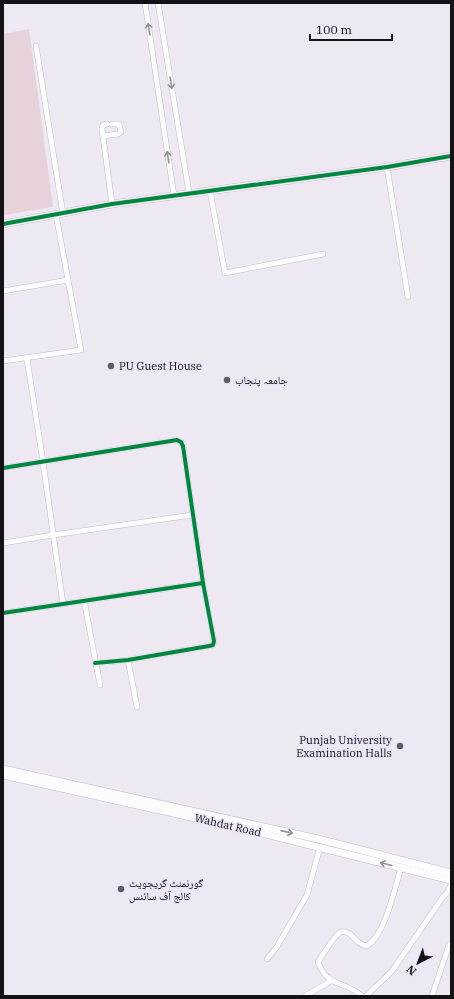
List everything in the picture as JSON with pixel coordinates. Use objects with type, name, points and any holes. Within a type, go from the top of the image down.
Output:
[{"type":"main road","points":[[3,224],[59,215],[112,204],[387,167],[451,156]]},
{"type":"main road","name":"Wahdat Road","points":[[3,769],[318,839],[451,873]]},
{"type":"main road","name":"Wahdat Road","points":[[3,775],[168,811],[451,880]]},
{"type":"street","points":[[144,3],[174,196]]},
{"type":"street","points":[[158,3],[188,193]]},
{"type":"street","points":[[3,361],[26,359],[81,350],[68,280],[36,46]]},
{"type":"street","points":[[103,136],[121,132],[119,124],[109,124],[102,127],[103,140],[112,204]]},
{"type":"street","points":[[387,167],[408,297]]},
{"type":"street","points":[[210,191],[225,272],[324,254]]},
{"type":"street","points":[[3,291],[68,280]]},
{"type":"street","points":[[26,359],[43,462],[62,604]]},
{"type":"street","points":[[3,468],[177,440],[181,442],[183,446],[192,515],[214,641],[213,645],[128,660],[95,663]]},
{"type":"street","points":[[3,543],[192,515]]},
{"type":"street","points":[[3,613],[203,583]]},
{"type":"street","points":[[84,600],[100,685]]},
{"type":"street","points":[[128,660],[137,707]]},
{"type":"street","points":[[267,959],[276,948],[307,895],[320,847]]},
{"type":"street","points":[[362,996],[355,990],[331,981],[321,969],[318,962],[336,936],[341,932],[349,933],[364,946],[367,946],[375,940],[380,933],[401,868]]},
{"type":"street","points":[[366,996],[392,971],[443,897],[449,894],[451,885]]},
{"type":"street","points":[[432,996],[449,945],[451,944]]},
{"type":"street","points":[[305,996],[331,981]]},
{"type":"shaded area","points":[[29,29],[53,207],[3,215],[3,34]]},
{"type":"cycle path","points":[[3,224],[112,204],[387,167],[451,156]]},
{"type":"cycle path","points":[[3,468],[177,440],[181,442],[183,446],[203,583]]},
{"type":"cycle path","points":[[3,613],[203,583],[214,641],[213,645],[128,660],[95,663]]},
{"type":"place","name":"PU Guest House","points":[[111,366]]},
{"type":"place","name":"جامعہ پنجاب","points":[[227,380]]},
{"type":"place","name":"Punjab University Examination Halls","points":[[400,746]]},
{"type":"place","name":"گورنمنٹ گریجویٹ کالج آف سائنس","points":[[121,889]]}]
